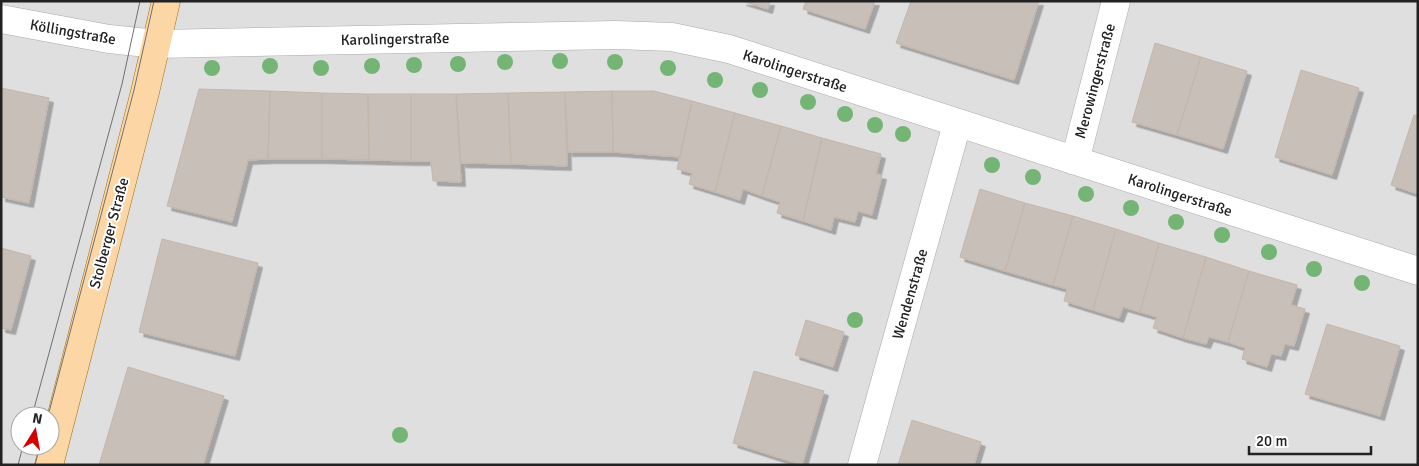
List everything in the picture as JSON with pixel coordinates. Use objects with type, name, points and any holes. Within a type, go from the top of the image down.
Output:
[{"type":"main road","name":"Stolberger Straße","points":[[49,465],[151,43],[166,1]]},
{"type":"street","name":"Merowingerstraße","points":[[1075,161],[1116,1]]},
{"type":"street","name":"Köllingstraße","points":[[1,20],[109,39],[151,43]]},
{"type":"street","name":"Karolingerstraße","points":[[151,43],[606,36],[672,37],[730,49],[1418,271]]},
{"type":"street","name":"Wendenstraße","points":[[862,465],[958,124]]},
{"type":"shaded area","points":[[1,1],[1418,1],[1418,465],[1,465]]},
{"type":"building","points":[[742,1],[770,1],[768,9]]},
{"type":"building","points":[[806,1],[875,1],[865,29],[803,9]]},
{"type":"building","points":[[911,1],[1039,1],[1014,80],[896,43]]},
{"type":"building","points":[[1155,43],[1201,57],[1177,135],[1132,122]]},
{"type":"building","points":[[1201,57],[1247,71],[1223,149],[1177,135]]},
{"type":"building","points":[[1301,70],[1359,88],[1332,175],[1275,157]]},
{"type":"building","points":[[1,88],[49,98],[29,203],[1,197]]},
{"type":"building","points":[[199,89],[270,91],[268,159],[248,160],[232,222],[167,206]]},
{"type":"building","points":[[270,91],[322,93],[322,159],[268,159]]},
{"type":"building","points":[[612,91],[654,91],[692,101],[680,157],[613,152]]},
{"type":"building","points":[[612,91],[613,152],[568,152],[565,92]]},
{"type":"building","points":[[565,92],[567,166],[511,164],[508,93]]},
{"type":"building","points":[[322,93],[368,94],[369,160],[322,159]]},
{"type":"building","points":[[508,93],[511,164],[461,163],[456,94]]},
{"type":"building","points":[[368,94],[411,94],[411,161],[369,160]]},
{"type":"building","points":[[411,94],[456,94],[461,182],[433,181],[431,161],[411,161]]},
{"type":"building","points":[[692,101],[735,113],[715,192],[689,184],[692,173],[677,169]]},
{"type":"building","points":[[735,113],[781,126],[762,196],[743,189],[740,200],[715,192]]},
{"type":"building","points":[[1414,115],[1418,116],[1418,194],[1391,185]]},
{"type":"building","points":[[781,126],[822,138],[803,221],[777,213],[780,202],[762,196]]},
{"type":"building","points":[[822,138],[881,154],[876,174],[882,175],[872,215],[858,211],[855,222],[834,217],[831,230],[803,221]]},
{"type":"building","points":[[980,189],[1025,203],[1005,271],[960,257]]},
{"type":"building","points":[[1025,203],[1073,216],[1053,285],[1005,271]]},
{"type":"building","points":[[1073,216],[1116,229],[1093,310],[1064,301],[1067,289],[1053,285]]},
{"type":"building","points":[[1116,229],[1159,243],[1140,312],[1123,307],[1119,318],[1093,310]]},
{"type":"building","points":[[162,239],[258,263],[235,356],[139,332]]},
{"type":"building","points":[[1159,243],[1206,257],[1183,338],[1153,328],[1157,317],[1140,312]]},
{"type":"building","points":[[1,248],[31,256],[11,330],[1,328]]},
{"type":"building","points":[[1206,257],[1249,271],[1228,342],[1209,337],[1206,344],[1183,338]]},
{"type":"building","points":[[1249,271],[1297,285],[1291,305],[1305,309],[1294,346],[1285,344],[1281,356],[1271,354],[1267,367],[1242,359],[1245,348],[1228,342]]},
{"type":"building","points":[[806,320],[844,332],[833,367],[795,355]]},
{"type":"building","points":[[1327,324],[1400,346],[1380,416],[1305,394]]},
{"type":"building","points":[[128,367],[224,396],[203,465],[99,465]]},
{"type":"building","points":[[754,371],[824,391],[802,465],[733,443]]},
{"type":"building","points":[[912,420],[981,442],[974,465],[898,465]]},
{"type":"tram line","points":[[35,406],[122,84],[140,1]]},
{"type":"tram line","points":[[51,406],[134,90],[154,1]]},
{"type":"tram line","points":[[18,465],[20,456]]},
{"type":"tram line","points":[[35,465],[37,456]]}]
